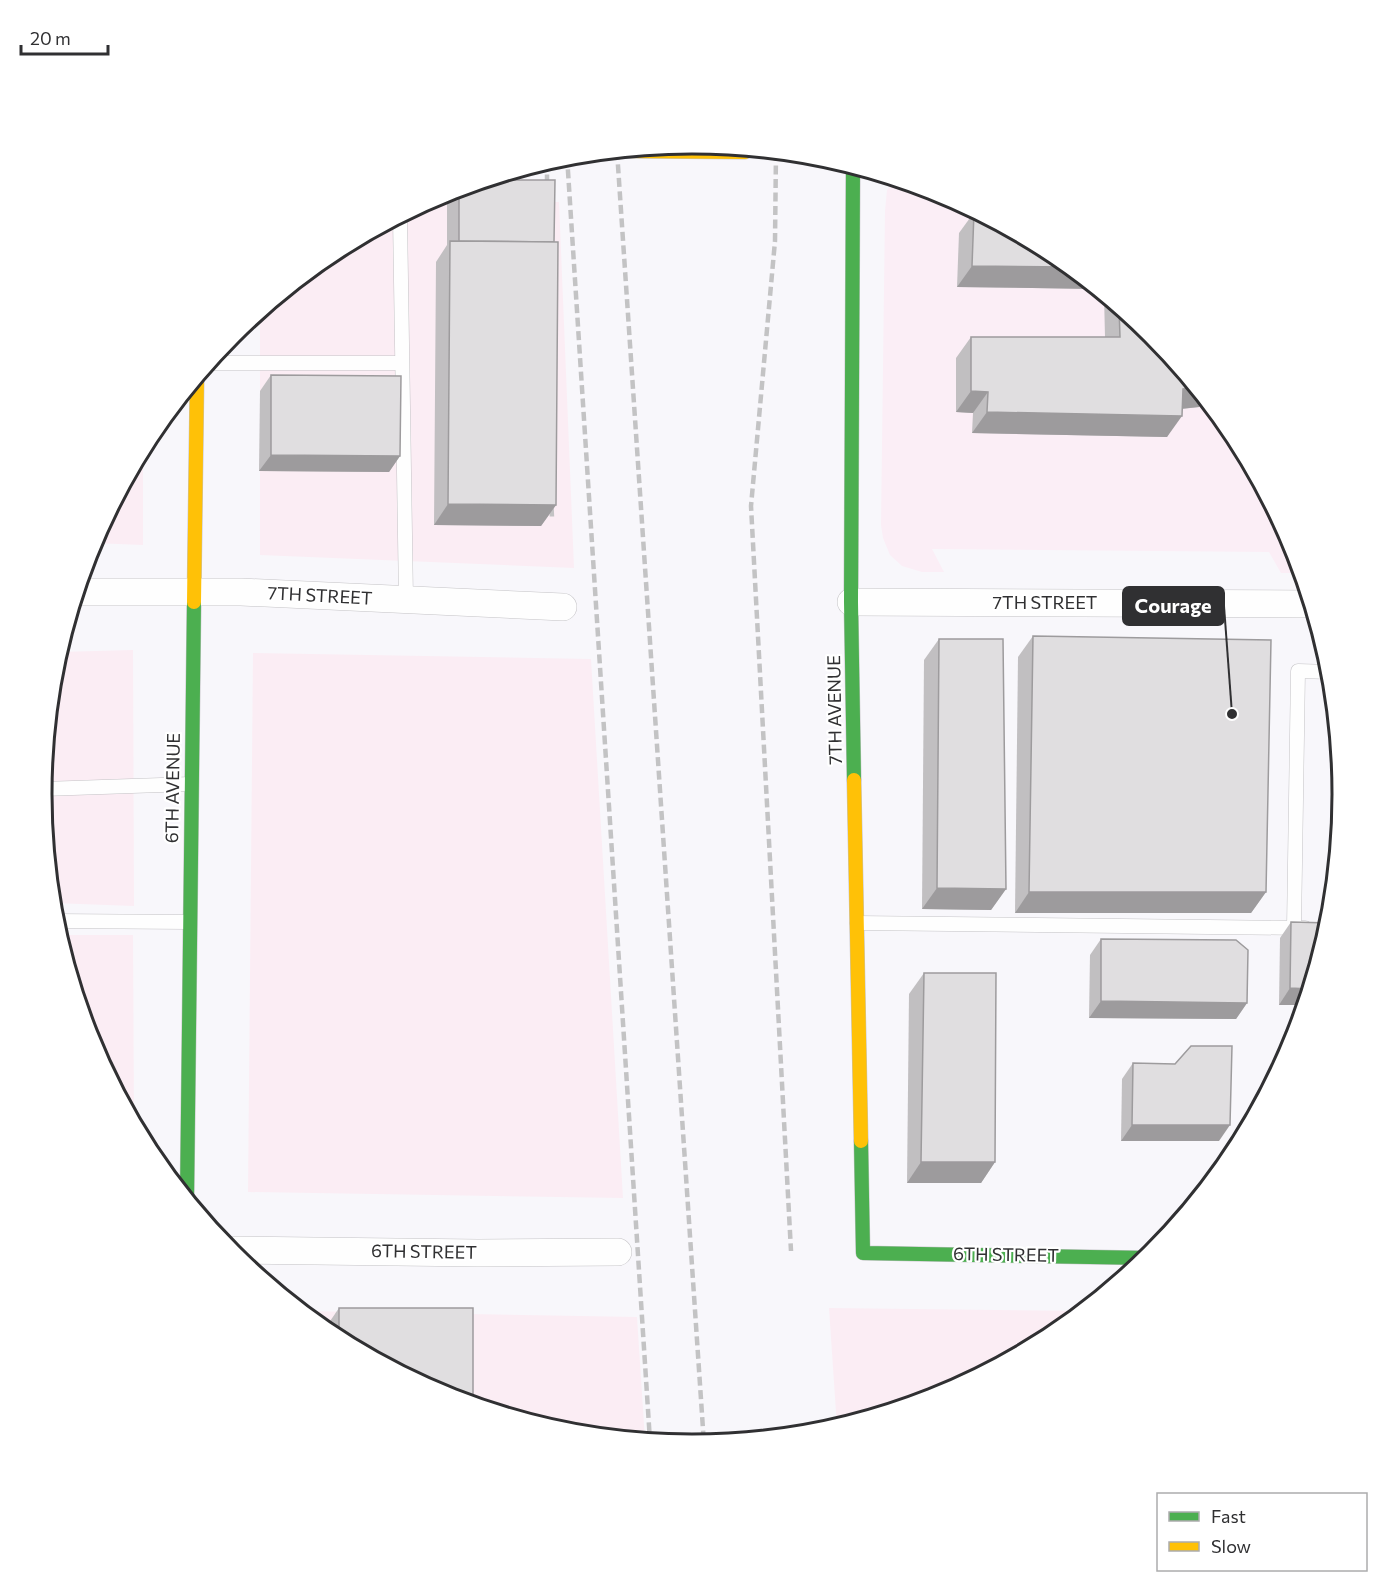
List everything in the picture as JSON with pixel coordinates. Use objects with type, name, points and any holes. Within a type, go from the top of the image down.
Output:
[{"type":"street","name":"7TH AVENUE","points":[[853,175],[851,602],[863,1252]]},
{"type":"street","name":"6TH AVENUE","points":[[187,1187],[197,390]]},
{"type":"street","name":"7TH STREET","points":[[85,592],[241,592],[563,607]]},
{"type":"street","name":"7TH STREET","points":[[851,602],[1303,604]]},
{"type":"street","name":"6TH STREET","points":[[244,1251],[618,1252]]},
{"type":"street","name":"6TH STREET","points":[[863,1252],[1134,1258]]},
{"type":"lane","points":[[400,226],[405,599]]},
{"type":"lane","points":[[220,363],[402,363]]},
{"type":"lane","points":[[1294,928],[1298,671],[1320,672]]},
{"type":"lane","points":[[52,789],[191,783]]},
{"type":"lane","points":[[65,921],[189,922]]},
{"type":"lane","points":[[857,923],[1317,928]]},
{"type":"shaded area","points":[[891,186],[937,203],[1013,240],[1082,287],[1145,342],[1174,373],[1225,439],[1266,511],[1293,572],[1281,573],[1269,552],[932,549],[944,572],[922,572],[902,566],[890,555],[883,538],[881,525],[887,190]]},
{"type":"shaded area","points":[[455,200],[559,202],[574,568],[260,555],[260,323],[337,262],[373,240],[448,203]]},
{"type":"shaded area","points":[[143,466],[143,545],[104,543]]},
{"type":"shaded area","points":[[133,650],[134,906],[62,903],[54,836],[52,794],[58,711],[69,652]]},
{"type":"shaded area","points":[[253,653],[591,659],[623,1198],[248,1192]]},
{"type":"shaded area","points":[[69,935],[133,935],[134,1106],[101,1039],[86,1000]]},
{"type":"shaded area","points":[[829,1308],[1070,1311],[1012,1349],[937,1386],[898,1401],[836,1418]]},
{"type":"shaded area","points":[[316,1311],[637,1317],[645,1432],[568,1422],[487,1401],[448,1386],[372,1349]]},
{"type":"building","points":[[514,180],[555,180],[554,242],[459,241],[459,199]]},
{"type":"building","points":[[974,220],[1013,240],[1055,267],[972,266]]},
{"type":"building","points":[[450,241],[558,242],[556,505],[448,504]]},
{"type":"building","points":[[1119,318],[1145,342],[1187,389],[1183,389],[1182,416],[987,412],[988,392],[971,391],[971,337],[1120,337]]},
{"type":"building","points":[[271,375],[401,376],[400,456],[271,455]]},
{"type":"building","points":[[1033,636],[1271,640],[1266,892],[1029,892]]},
{"type":"building","points":[[939,639],[1003,639],[1006,889],[937,888]]},
{"type":"building","points":[[1291,922],[1319,923],[1302,989],[1290,988]]},
{"type":"building","points":[[1101,939],[1236,940],[1248,950],[1247,1003],[1101,1001]]},
{"type":"building","points":[[924,973],[996,973],[995,1162],[921,1162]]},
{"type":"building","points":[[1191,1046],[1232,1046],[1230,1125],[1132,1125],[1133,1063],[1175,1064]]},
{"type":"building","points":[[339,1308],[473,1308],[473,1396],[409,1368],[339,1328]]},
{"type":"railway","points":[[618,159],[703,1434]]},
{"type":"railway","points":[[776,160],[775,241],[751,506],[791,1251]]},
{"type":"railway","points":[[568,167],[649,1433]]},
{"type":"railway","points":[[547,172],[547,197]]},
{"type":"railway","points":[[551,494],[552,518]]},
{"type":"traffic: fast","points":[[853,175],[851,602],[854,780]]},
{"type":"traffic: fast","points":[[187,1187],[194,602]]},
{"type":"traffic: fast","points":[[861,1141],[863,1253],[1134,1258]]},
{"type":"traffic: slow","points":[[194,602],[197,390]]},
{"type":"traffic: slow","points":[[854,780],[861,1141]]},
{"type":"place","name":"Courage","points":[[1232,714]]}]
